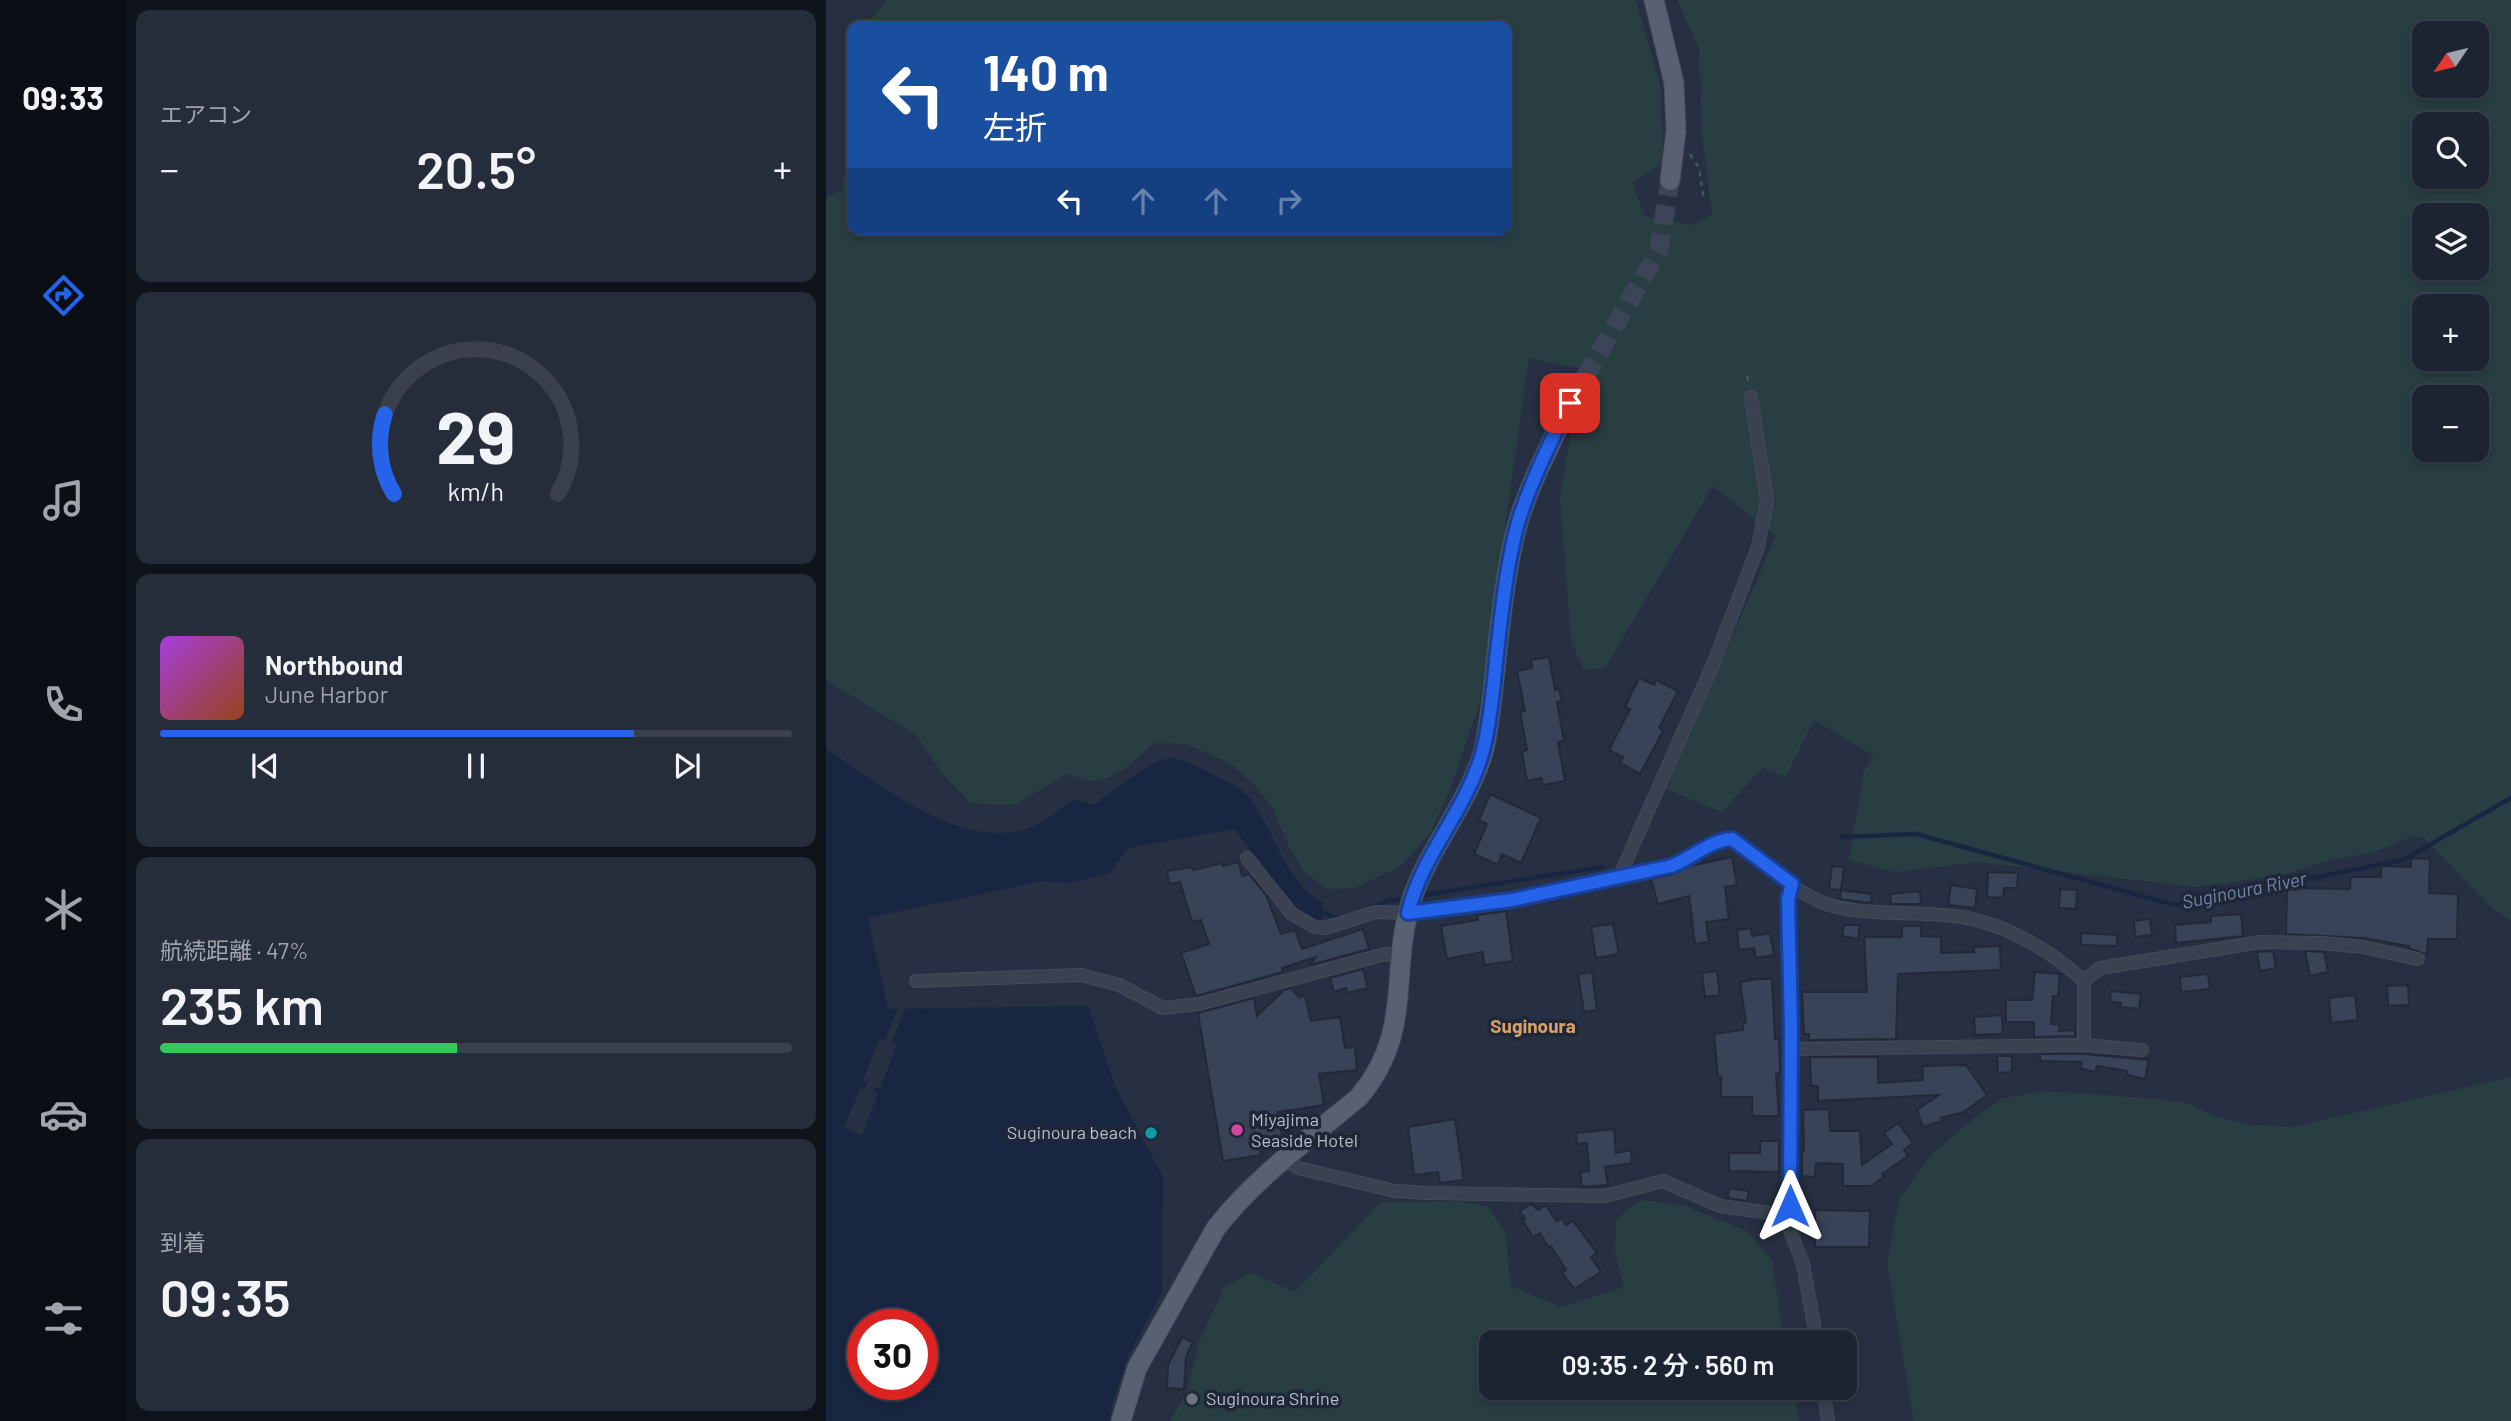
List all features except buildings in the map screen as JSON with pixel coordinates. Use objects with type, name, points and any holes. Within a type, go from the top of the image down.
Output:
[{"type":"main road","points":[[1654,0],[1674,83],[1676,131],[1670,180]]},
{"type":"main road","points":[[1121,1421],[1137,1367],[1210,1236],[1228,1212],[1285,1159],[1359,1097],[1385,1058],[1395,1027],[1410,907],[1420,878],[1475,775],[1483,751],[1519,520],[1539,465],[1570,403]]},
{"type":"street","points":[[1619,877],[1714,662],[1758,547],[1767,501],[1751,397]]},
{"type":"street","points":[[1247,858],[1292,914],[1315,927],[1326,928],[1375,912],[1512,900],[1671,866],[1721,840],[1732,839],[1809,897],[1829,905],[1880,912],[1964,917],[2018,935],[2084,981]]},
{"type":"street","points":[[1784,1215],[1790,1206],[1788,899],[1792,884]]},
{"type":"street","points":[[2084,981],[2100,968],[2261,942],[2363,947],[2418,959]]},
{"type":"street","points":[[916,981],[1081,975],[1119,985],[1163,1008],[1199,1004],[1385,954],[1402,957]]},
{"type":"street","points":[[2084,981],[2084,1045]]},
{"type":"street","points":[[1789,1049],[2084,1045],[2142,1050]]},
{"type":"street","points":[[1285,1159],[1298,1168],[1395,1191],[1605,1196],[1663,1181],[1720,1206],[1784,1215]]},
{"type":"street","points":[[1784,1215],[1803,1264],[1816,1330]]},
{"type":"street","points":[[1825,1400],[1828,1421]]},
{"type":"path","points":[[1676,131],[1699,168],[1704,200]]},
{"type":"green space","points":[[886,0],[1636,0],[1661,88],[1663,163],[1632,183],[1645,216],[1693,225],[1712,214],[1702,135],[1699,49],[1677,0],[2511,0],[2511,920],[2493,909],[2424,838],[2414,836],[2371,853],[2331,860],[2282,875],[2195,887],[1978,862],[1895,872],[1849,860],[1864,771],[1874,756],[1814,720],[1786,777],[1762,768],[1722,812],[1666,789],[1776,536],[1713,486],[1605,668],[1584,670],[1571,642],[1560,496],[1582,369],[1529,358],[1480,702],[1450,790],[1431,832],[1401,866],[1355,888],[1328,889],[1304,872],[1289,847],[1273,808],[1256,787],[1230,763],[1186,744],[1154,743],[1126,767],[1102,780],[1090,781],[1066,774],[1017,804],[971,803],[944,776],[916,735],[826,680],[826,198],[842,190],[847,156],[847,235],[1512,235],[1512,21],[871,21]]},
{"type":"green space","points":[[2511,1077],[2511,1421],[1914,1421],[1887,1263],[1899,1200],[1930,1156],[1973,1119],[2003,1098],[2046,1091],[2158,1099],[2187,1103],[2217,1117],[2251,1125],[2292,1127]]},
{"type":"green space","points":[[1641,1200],[1682,1205],[1747,1231],[1772,1260],[1782,1330],[1479,1330],[1479,1400],[1795,1400],[1799,1421],[1170,1421],[1187,1391],[1200,1340],[1224,1287],[1251,1273],[1295,1292],[1381,1202],[1464,1202],[1488,1207],[1505,1232],[1511,1286],[1561,1307],[1624,1287],[1615,1252],[1616,1219]]},
{"type":"water","points":[[826,749],[922,811],[976,831],[1003,833],[1029,828],[1047,819],[1074,799],[1094,805],[1132,777],[1164,759],[1188,762],[1245,793],[1297,880],[1322,902],[1322,923],[1292,905],[1234,829],[1128,848],[1110,873],[1070,883],[1043,881],[868,918],[888,1009],[1088,1006],[1116,1088],[1163,1177],[1162,1292],[1129,1354],[1112,1405],[1110,1421],[826,1421]]},
{"type":"pier","points":[[899,1005],[906,1007],[892,1042],[897,1044],[880,1089],[874,1087],[873,1092],[878,1094],[862,1135],[844,1128],[861,1087],[865,1088],[867,1083],[863,1081],[880,1038],[885,1040]]},
{"type":"waterway","name":"Suginoura River","points":[[1842,837],[1916,834],[2175,905],[2403,860],[2511,798]]},
{"type":"waterway","name":"Suginoura River","points":[[1419,896],[1602,867]]},
{"type":"waterway","name":"Suginoura River","points":[[1368,908],[1407,898]]},
{"type":"waterway","name":"Suginoura River","points":[[1322,912],[1341,920]]},
{"type":"tunnel","points":[[1570,403],[1659,250],[1670,180]]},
{"type":"place","name":"Miyajima Seaside Hotel","points":[[1237,1130]]},
{"type":"place","name":"Suginoura beach","points":[[1151,1133]]},
{"type":"place","name":"Suginoura Shrine","points":[[1192,1399]]},
{"type":"district","name":"Suginoura","points":[[1533,1026]]},
{"type":"route","points":[[1570,403],[1539,465],[1519,520],[1483,751],[1475,775],[1419,881],[1408,913],[1512,900],[1671,866],[1721,840],[1732,839],[1792,884],[1788,899],[1791,1027],[1790,1206]]}]
